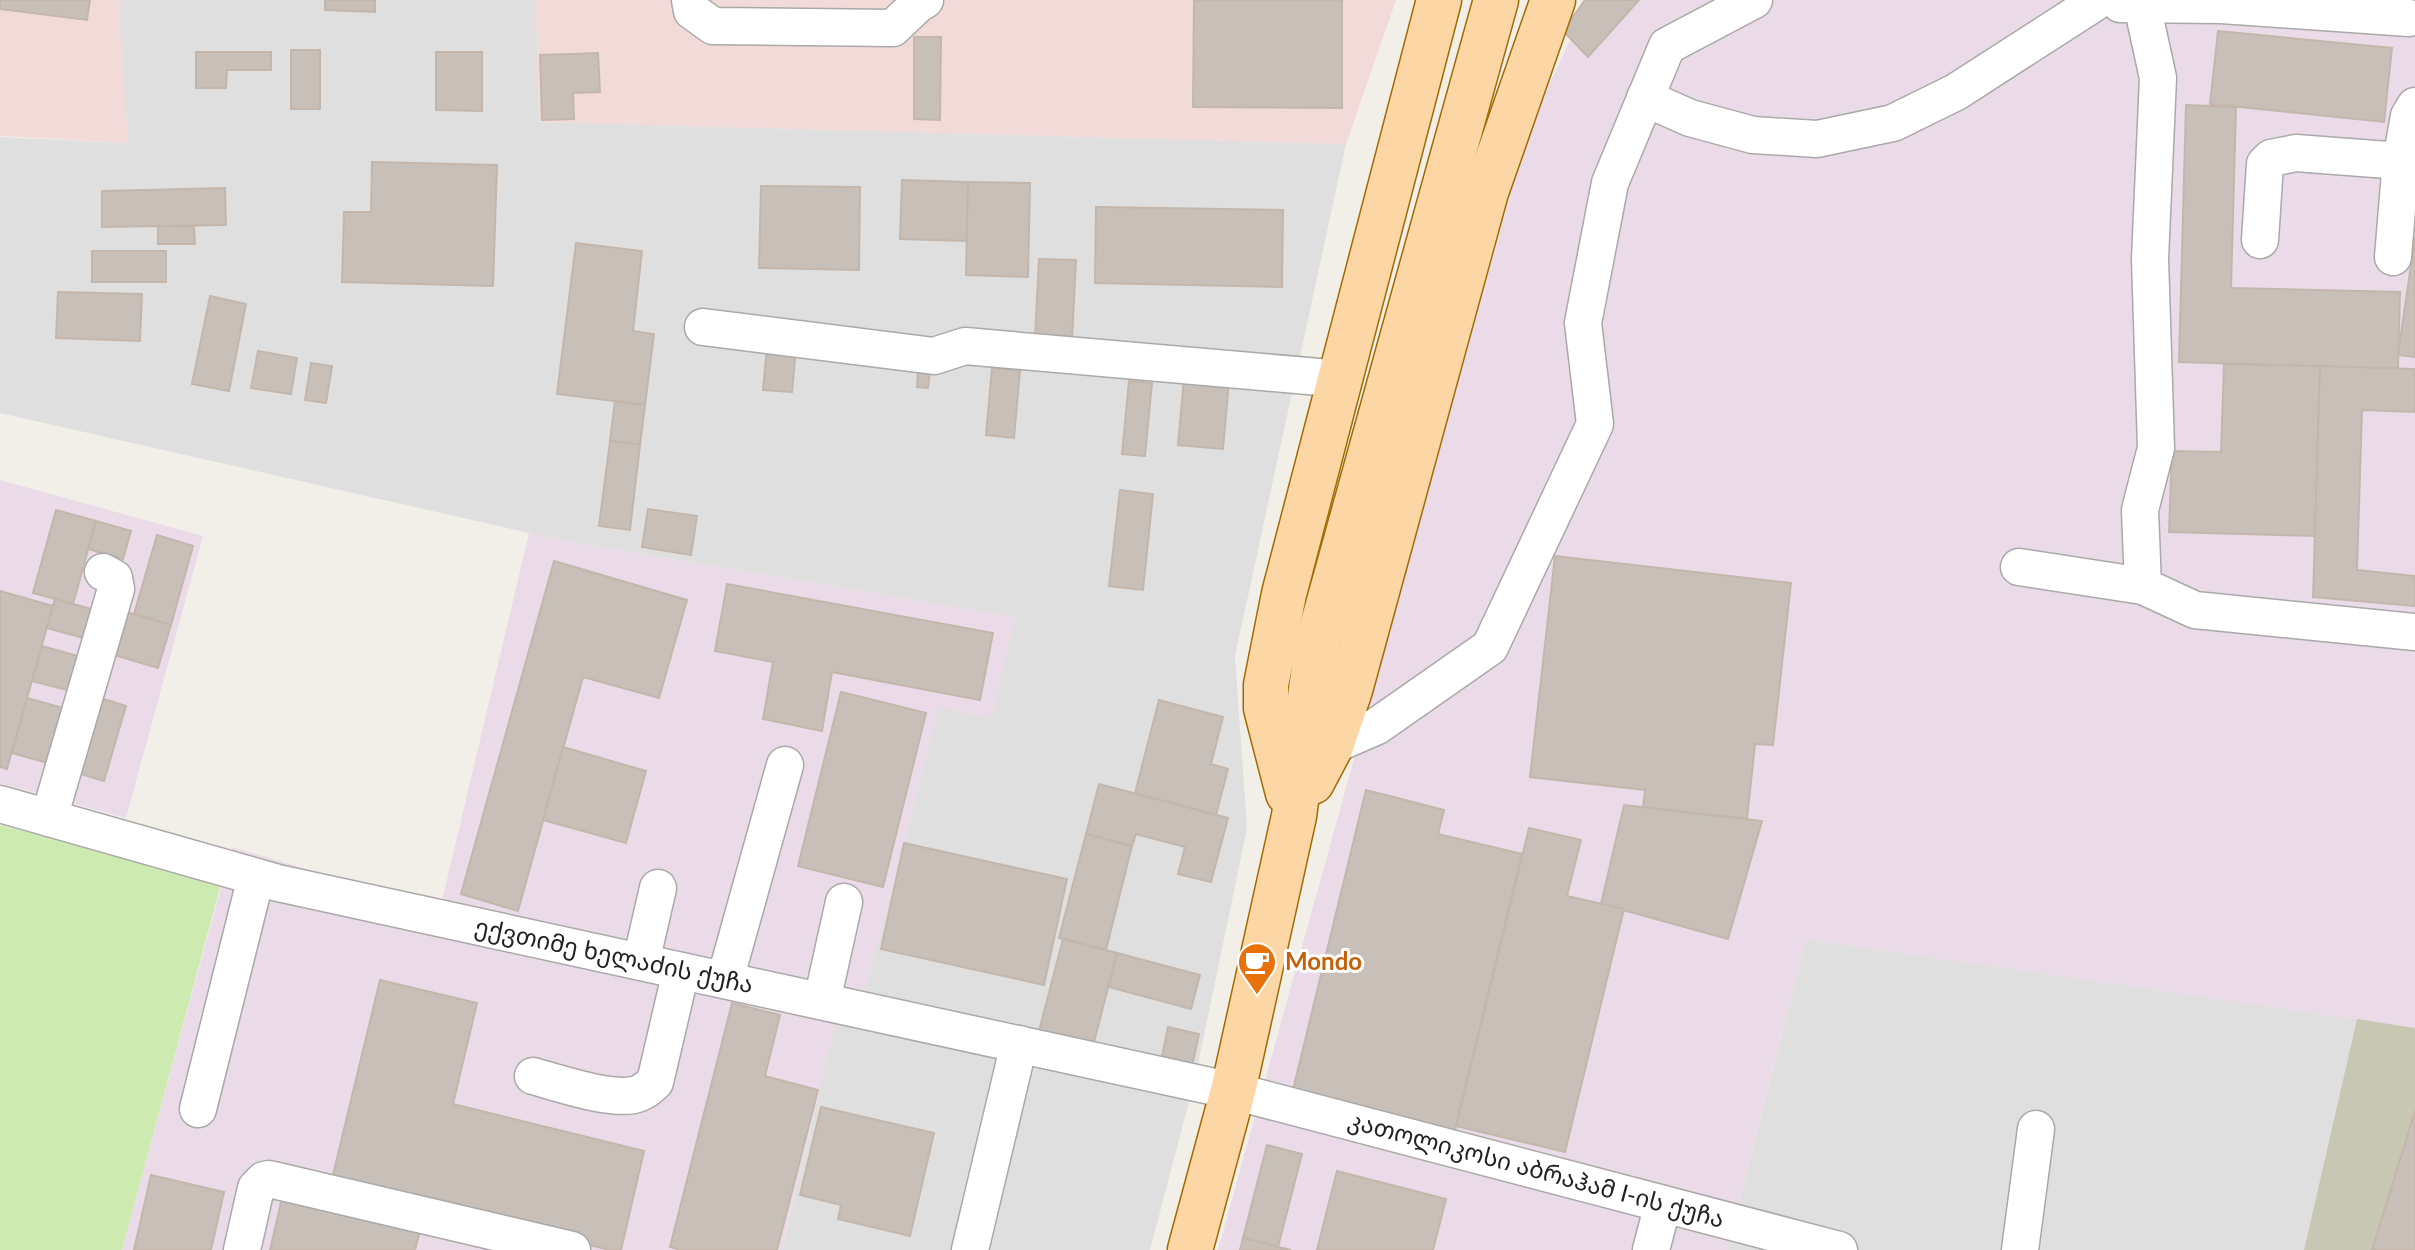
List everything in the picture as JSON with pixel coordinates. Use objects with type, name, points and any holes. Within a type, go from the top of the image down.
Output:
[{"type":"main road","points":[[1294,816],[1266,708],[1266,685],[1284,594],[1439,0]]},
{"type":"main road","points":[[1190,1250],[1233,1091],[1294,816],[1317,645],[1496,0]]},
{"type":"main road","points":[[1294,816],[1331,746],[1350,690],[1486,192],[1553,0]]},
{"type":"street","points":[[690,0],[692,11],[713,26],[893,28],[925,0]]},
{"type":"street","points":[[1331,746],[1377,726],[1490,647],[1595,424],[1583,323],[1610,183],[1667,46],[1754,0]]},
{"type":"street","points":[[2058,0],[2222,5],[2409,18]]},
{"type":"street","points":[[1645,98],[1690,118],[1753,135],[1817,139],[1893,123],[1956,92],[2094,3]]},
{"type":"street","points":[[2142,3],[2158,78],[2150,259],[2156,448],[2140,510],[2143,586]]},
{"type":"street","points":[[2393,257],[2401,161],[2409,116],[2415,106]]},
{"type":"street","points":[[2260,240],[2265,164],[2271,158],[2296,153],[2401,161]]},
{"type":"street","points":[[703,327],[934,356],[965,346],[1342,379]]},
{"type":"street","points":[[2019,567],[2143,586],[2195,610],[2415,632]]},
{"type":"street","points":[[49,818],[70,699],[116,589],[114,578],[103,572]]},
{"type":"street","points":[[725,980],[785,765]]},
{"type":"street","name":"ექვთიმე ხელაძის ქუჩა","points":[[0,804],[256,877],[1233,1091]]},
{"type":"street","points":[[198,1109],[256,877]]},
{"type":"street","points":[[641,962],[658,888]]},
{"type":"street","points":[[822,1001],[844,902]]},
{"type":"street","points":[[533,1076],[609,1095],[630,1096],[644,1091],[655,1082],[681,971]]},
{"type":"street","points":[[970,1250],[1019,1044]]},
{"type":"street","name":"კათოლიკოსი აბრაჰამ I-ის ქუჩა","points":[[1233,1091],[1839,1250]]},
{"type":"street","points":[[2020,1250],[2036,1129]]},
{"type":"street","points":[[242,1250],[256,1188],[269,1179],[572,1250]]},
{"type":"street","points":[[1651,1250],[1663,1204]]},
{"type":"shaded area","points":[[0,0],[118,0],[128,143],[0,136]]},
{"type":"shaded area","points":[[118,0],[536,0],[539,122],[1346,144],[1235,656],[1247,828],[1195,1079],[1150,1250],[782,1250],[843,989],[864,993],[939,707],[1014,617],[569,542],[0,413],[0,137],[127,143]]},
{"type":"shaded area","points":[[536,0],[1396,0],[1346,144],[539,122]]},
{"type":"shaded area","points":[[1589,0],[2415,0],[2415,1028],[1806,939],[1727,1250],[1218,1250],[1529,127]]},
{"type":"shaded area","points":[[0,480],[203,536],[126,818],[0,783]]},
{"type":"shaded area","points":[[529,533],[1015,617],[992,719],[939,707],[864,994],[843,989],[782,1250],[122,1250],[232,847],[380,891],[441,905]]},
{"type":"shaded area","points":[[1806,939],[2357,1019],[2304,1250],[1727,1250]]},
{"type":"shaded area","points":[[2357,1019],[2415,1028],[2415,1250],[2304,1250]]},
{"type":"green space","points":[[0,825],[221,884],[122,1250],[0,1250]]},
{"type":"building","points":[[0,0],[90,0],[87,20],[0,9]]},
{"type":"building","points":[[325,0],[375,0],[375,12],[325,10]]},
{"type":"building","points":[[1194,0],[1342,0],[1342,108],[1193,107]]},
{"type":"building","points":[[1585,0],[1639,0],[1588,57],[1563,31]]},
{"type":"building","points":[[2218,31],[2392,48],[2384,122],[2210,104]]},
{"type":"building","points":[[914,37],[941,37],[940,120],[914,119]]},
{"type":"building","points":[[291,50],[320,50],[320,109],[291,109]]},
{"type":"building","points":[[196,52],[271,52],[271,70],[227,70],[226,88],[196,88]]},
{"type":"building","points":[[436,52],[482,52],[482,111],[436,110]]},
{"type":"building","points":[[598,53],[600,92],[573,93],[574,119],[542,120],[540,55]]},
{"type":"building","points":[[2186,105],[2236,107],[2231,288],[2400,292],[2398,369],[2179,362]]},
{"type":"building","points":[[372,162],[497,165],[493,286],[342,282],[344,212],[371,212]]},
{"type":"building","points":[[902,180],[968,182],[967,241],[900,239]]},
{"type":"building","points":[[968,182],[1030,183],[1028,277],[966,275]]},
{"type":"building","points":[[761,186],[860,187],[859,270],[759,268]]},
{"type":"building","points":[[225,188],[226,225],[102,227],[102,191]]},
{"type":"building","points":[[1096,207],[1283,210],[1282,287],[1095,283]]},
{"type":"building","points":[[158,226],[194,226],[195,244],[158,244]]},
{"type":"building","points":[[2415,237],[2415,357],[2398,355]]},
{"type":"building","points":[[576,243],[642,251],[633,331],[654,334],[645,405],[557,394]]},
{"type":"building","points":[[92,251],[166,251],[166,282],[92,282]]},
{"type":"building","points":[[1039,259],[1076,260],[1072,339],[1035,337]]},
{"type":"building","points":[[58,292],[142,294],[140,341],[56,338]]},
{"type":"building","points":[[210,296],[246,304],[229,391],[192,384]]},
{"type":"building","points":[[767,345],[796,348],[792,392],[763,390]]},
{"type":"building","points":[[258,351],[297,358],[291,394],[251,388]]},
{"type":"building","points":[[311,363],[332,366],[326,403],[305,400]]},
{"type":"building","points":[[2224,364],[2320,366],[2315,536],[2169,532],[2172,451],[2221,452]]},
{"type":"building","points":[[2320,366],[2415,369],[2415,412],[2362,410],[2357,570],[2415,576],[2415,606],[2313,597]]},
{"type":"building","points":[[992,368],[1020,371],[1014,438],[986,435]]},
{"type":"building","points":[[918,369],[930,370],[928,388],[917,387]]},
{"type":"building","points":[[1184,378],[1229,382],[1223,449],[1178,445]]},
{"type":"building","points":[[1129,381],[1152,383],[1145,456],[1122,454]]},
{"type":"building","points":[[615,401],[645,405],[640,445],[610,441]]},
{"type":"building","points":[[610,441],[640,445],[630,530],[599,526]]},
{"type":"building","points":[[1120,490],[1153,494],[1143,590],[1109,586]]},
{"type":"building","points":[[648,509],[697,516],[691,555],[642,547]]},
{"type":"building","points":[[56,510],[96,521],[73,604],[33,593]]},
{"type":"building","points":[[96,521],[131,531],[123,559],[88,549]]},
{"type":"building","points":[[157,535],[193,546],[171,625],[134,614]]},
{"type":"building","points":[[1555,556],[1791,583],[1773,745],[1755,744],[1747,819],[1643,807],[1645,790],[1530,777]]},
{"type":"building","points":[[554,561],[687,600],[659,698],[583,677],[518,911],[461,894]]},
{"type":"building","points":[[727,584],[993,633],[980,700],[832,672],[822,731],[763,719],[773,662],[715,651]]},
{"type":"building","points":[[0,591],[53,606],[7,769],[0,767]]},
{"type":"building","points":[[55,599],[95,610],[87,639],[47,628]]},
{"type":"building","points":[[116,609],[171,625],[158,668],[104,652]]},
{"type":"building","points":[[42,646],[81,657],[71,691],[32,681]]},
{"type":"building","points":[[841,692],[926,713],[883,887],[798,866]]},
{"type":"building","points":[[94,696],[126,706],[104,781],[71,771]]},
{"type":"building","points":[[27,698],[70,710],[55,765],[12,753]]},
{"type":"building","points":[[1159,700],[1223,717],[1211,764],[1228,769],[1216,815],[1135,793]]},
{"type":"building","points":[[563,747],[646,771],[626,843],[543,820]]},
{"type":"building","points":[[1099,784],[1228,818],[1211,882],[1178,874],[1185,847],[1136,834],[1132,846],[1086,834]]},
{"type":"building","points":[[1366,790],[1444,810],[1438,834],[1522,854],[1452,1143],[1292,1094]]},
{"type":"building","points":[[1624,805],[1762,821],[1728,939],[1601,904]]},
{"type":"building","points":[[1529,828],[1581,840],[1567,896],[1624,909],[1565,1152],[1456,1126]]},
{"type":"building","points":[[1086,834],[1132,846],[1106,950],[1059,938]]},
{"type":"building","points":[[904,843],[1067,879],[1044,985],[881,949]]},
{"type":"building","points":[[1063,939],[1117,953],[1093,1046],[1039,1031]]},
{"type":"building","points":[[1117,953],[1200,975],[1191,1009],[1109,987]]},
{"type":"building","points":[[380,980],[477,1003],[453,1104],[644,1151],[621,1250],[610,1250],[331,1183]]},
{"type":"building","points":[[732,1003],[780,1015],[765,1076],[818,1090],[777,1250],[681,1250],[670,1247]]},
{"type":"building","points":[[1168,1027],[1199,1034],[1192,1067],[1161,1061]]},
{"type":"building","points":[[821,1107],[934,1133],[910,1236],[838,1219],[841,1205],[800,1195]]},
{"type":"building","points":[[2415,1111],[2415,1250],[2372,1250]]},
{"type":"building","points":[[1267,1145],[1302,1154],[1278,1247],[1243,1238]]},
{"type":"building","points":[[1337,1171],[1446,1199],[1433,1250],[1317,1250]]},
{"type":"building","points":[[151,1175],[224,1192],[211,1250],[134,1250]]},
{"type":"building","points":[[283,1194],[421,1227],[415,1250],[270,1250]]},
{"type":"building","points":[[1243,1238],[1278,1247],[1291,1250],[1240,1250]]},
{"type":"place","name":"Mondo","points":[[1257,996]]}]
